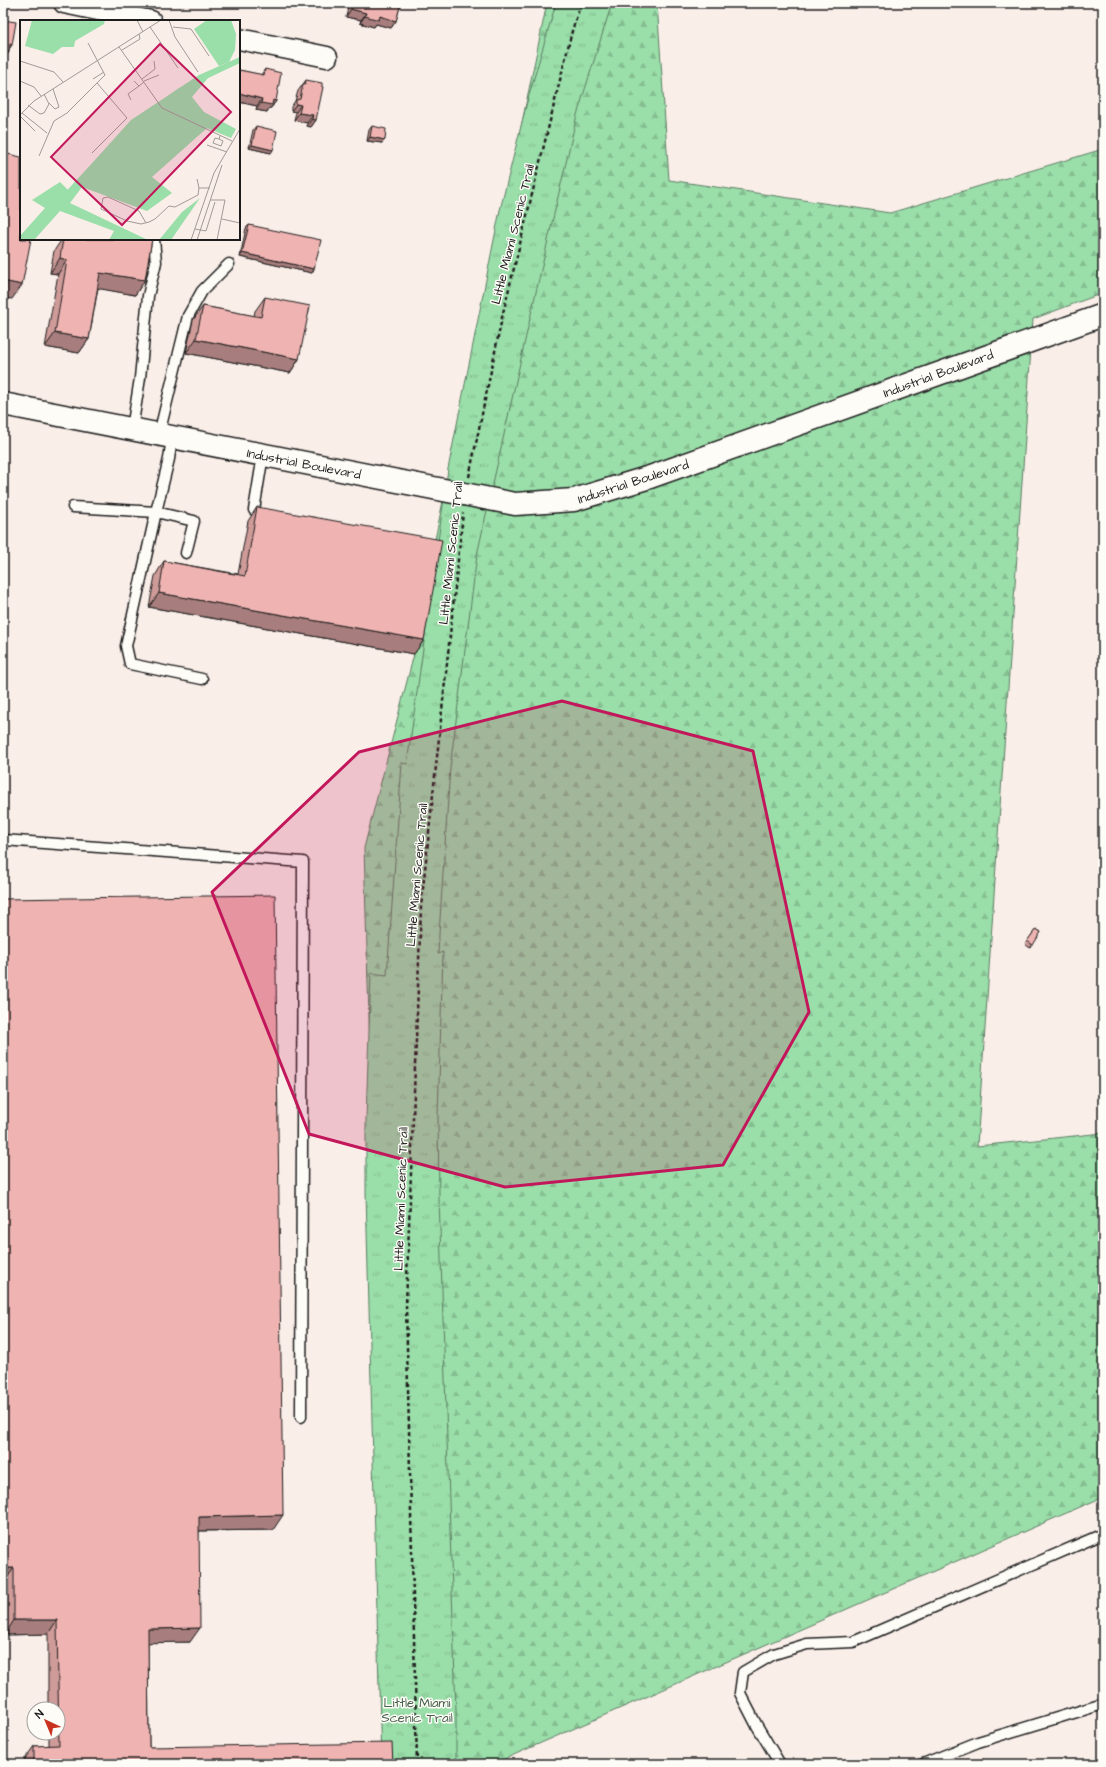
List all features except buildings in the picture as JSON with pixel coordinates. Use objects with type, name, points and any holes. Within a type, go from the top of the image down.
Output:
[{"type":"street","points":[[64,3],[146,20]]},
{"type":"street","points":[[240,39],[327,57]]},
{"type":"street","name":"Industrial Boulevard","points":[[3,404],[515,504],[574,500],[650,476],[1103,315]]},
{"type":"lane","points":[[132,429],[140,378],[148,296],[156,262],[154,240]]},
{"type":"lane","points":[[202,679],[130,664],[126,646],[169,459],[166,436],[188,316],[202,291],[229,264]]},
{"type":"lane","points":[[254,510],[263,455]]},
{"type":"lane","points":[[74,507],[156,512],[194,521],[186,552]]},
{"type":"lane","points":[[3,840],[303,862],[301,1417]]},
{"type":"lane","points":[[780,1764],[756,1724],[740,1693],[743,1672],[774,1654],[807,1644],[853,1642],[1103,1534]]},
{"type":"lane","points":[[923,1764],[978,1742],[1103,1704]]},
{"type":"path","name":"Little Miami Scenic Trail","points":[[417,1764],[406,1305],[421,907],[451,643],[465,494],[503,314],[572,31],[581,3]]},
{"type":"highlighted area","points":[[562,701],[753,751],[809,1012],[723,1165],[505,1187],[309,1134],[212,892],[359,752]]},
{"type":"green space","points":[[547,3],[657,3],[669,180],[890,213],[1103,149],[1103,293],[1033,319],[977,1146],[1103,1133],[1103,1497],[493,1764],[391,1764],[364,848],[414,654],[432,554]]},
{"type":"green space","name":"Little Miami Scenic Trail","points":[[556,3],[612,3],[577,115],[477,555],[450,768],[439,934],[438,954],[443,952],[438,1116],[439,1198],[456,1711],[456,1764],[381,1764],[366,1193],[366,1119],[371,973],[387,975],[402,763],[407,764],[448,469],[500,210],[527,102]]}]
